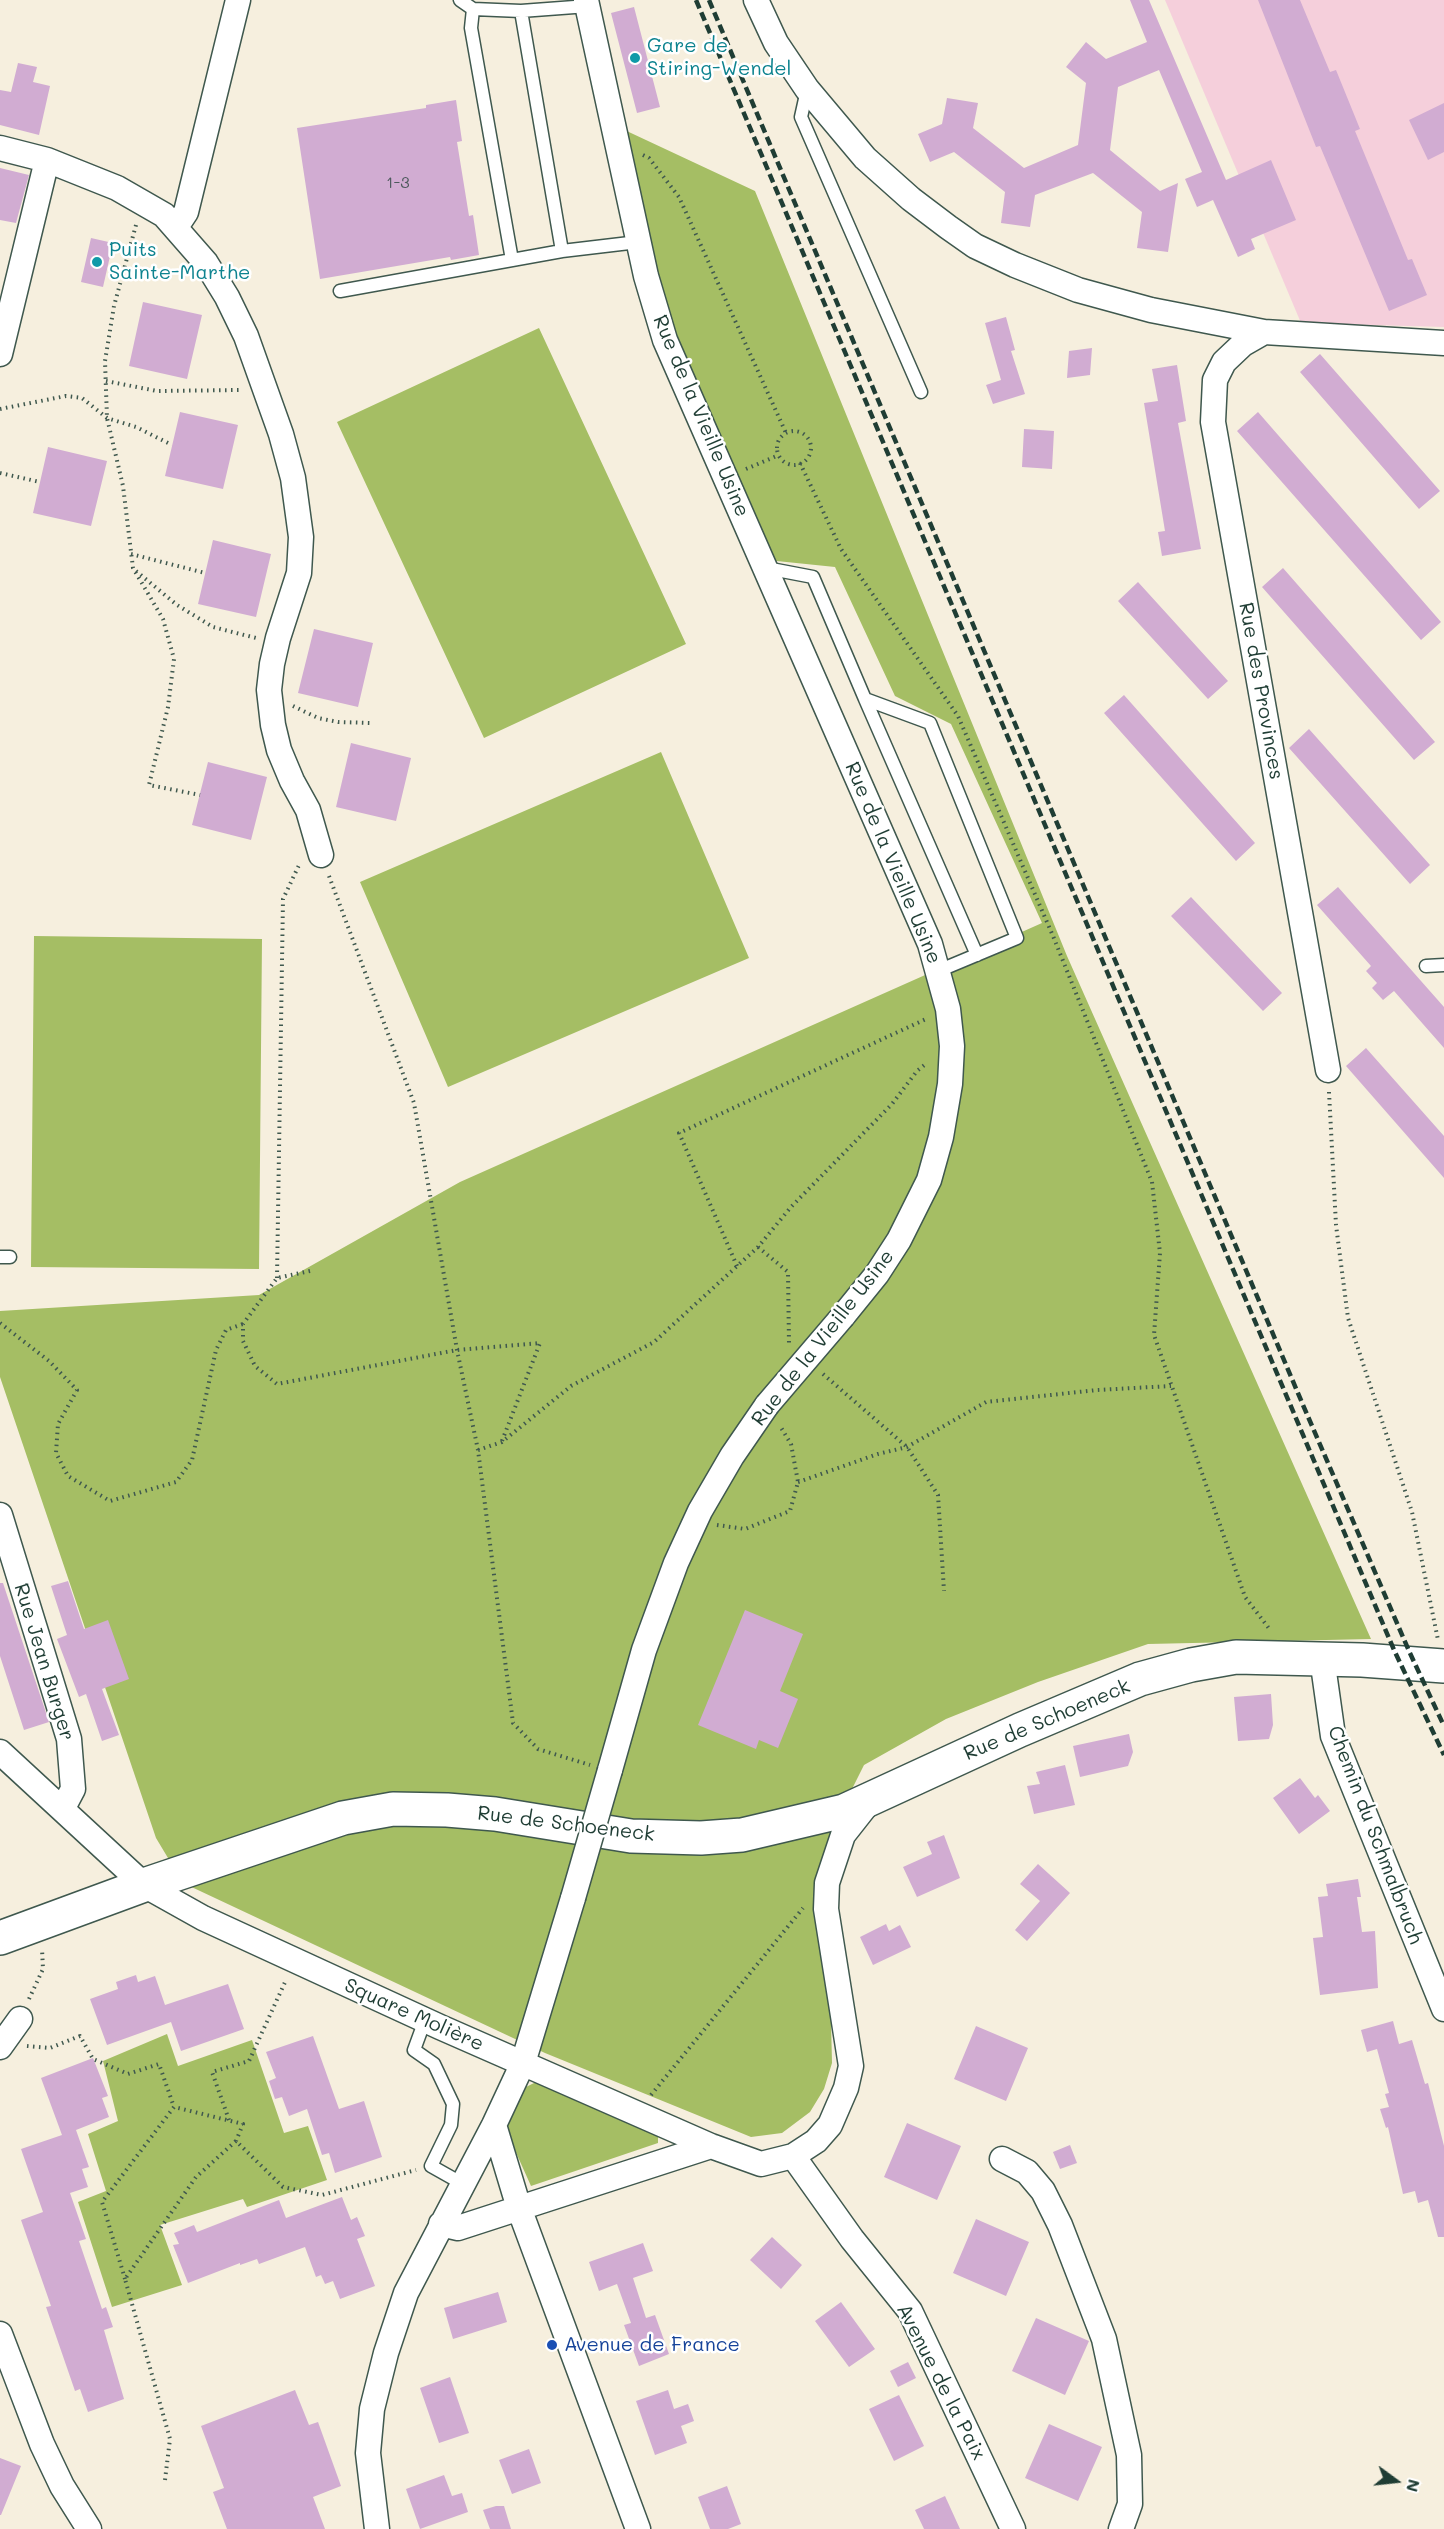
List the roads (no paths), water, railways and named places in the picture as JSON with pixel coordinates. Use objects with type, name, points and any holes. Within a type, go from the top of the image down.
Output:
[{"type":"main road","name":"Rue de Schoeneck","points":[[14,1933],[144,1885],[343,1818],[393,1809],[495,1814],[630,1836],[701,1838],[742,1835],[794,1825],[844,1811],[1020,1730],[1140,1679],[1213,1661],[1236,1657],[1323,1658],[1444,1666]]},
{"type":"street","points":[[176,227],[186,212],[238,0]]},
{"type":"street","points":[[756,0],[776,43],[807,89],[865,158],[911,199],[975,246],[1015,266],[1078,290],[1152,310],[1264,332],[1444,343]]},
{"type":"street","name":"Rue de la Vieille Usine","points":[[523,2063],[644,1650],[676,1563],[695,1522],[732,1456],[767,1405],[877,1274],[899,1240],[929,1180],[942,1137],[950,1084],[952,1046],[948,1009],[930,944],[665,340],[638,242],[587,3]]},
{"type":"street","points":[[0,148],[47,160],[143,201],[176,227],[206,263],[227,297],[246,336],[266,389],[293,478],[301,537],[299,573],[278,638],[269,690],[279,750],[308,810],[321,855]]},
{"type":"street","points":[[0,354],[47,160]]},
{"type":"street","name":"Rue des Provinces","points":[[1264,332],[1244,344],[1224,362],[1215,380],[1213,422],[1328,1070]]},
{"type":"street","name":"Rue Jean Burger","points":[[0,1515],[69,1739],[73,1789],[63,1808]]},
{"type":"street","name":"Chemin du Schmalbruch","points":[[1323,1658],[1333,1736],[1444,2009]]},
{"type":"street","points":[[0,1752],[144,1885]]},
{"type":"street","points":[[377,2529],[368,2453],[372,2409],[406,2293],[494,2125],[523,2063],[711,2146],[761,2164],[793,2156],[816,2141],[830,2125],[840,2107],[851,2066],[826,1909],[827,1883],[843,1835],[870,1800]]},
{"type":"street","name":"Square Molière","points":[[144,1885],[203,1918],[523,2063]]},
{"type":"street","points":[[1,2046],[20,2019]]},
{"type":"street","points":[[494,2125],[519,2208],[638,2529]]},
{"type":"street","points":[[441,2224],[458,2228],[711,2146]]},
{"type":"street","name":"Avenue de la Paix","points":[[793,2156],[852,2239],[910,2311],[1013,2529]]},
{"type":"street","points":[[1002,2159],[1027,2172],[1043,2191],[1060,2225],[1104,2339],[1129,2454],[1130,2504],[1121,2529]]},
{"type":"street","points":[[0,2334],[8,2376],[62,2486],[89,2529]]},
{"type":"lane","points":[[460,0],[473,9],[521,11],[587,3]]},
{"type":"lane","points":[[473,9],[471,28],[512,261]]},
{"type":"lane","points":[[521,11],[561,251]]},
{"type":"lane","points":[[807,89],[801,117],[921,392]]},
{"type":"lane","points":[[340,291],[561,251],[638,242]]},
{"type":"lane","points":[[766,568],[813,577],[977,955]]},
{"type":"lane","points":[[865,699],[930,723],[1017,938],[938,971]]},
{"type":"lane","points":[[1426,966],[1444,965]]},
{"type":"lane","points":[[426,2020],[414,2050],[434,2064],[453,2104],[451,2125],[431,2166],[463,2184]]},
{"type":"railway","points":[[696,0],[1394,1650],[1444,1755]]},
{"type":"railway","points":[[709,0],[1303,1405],[1409,1651],[1444,1726]]},
{"type":"place","name":"Gare de Stiring-Wendel","points":[[635,58]]},
{"type":"place","name":"Puits Sainte-Marthe","points":[[97,262]]},
{"type":"place","name":"Avenue de France","points":[[552,2345]]}]
